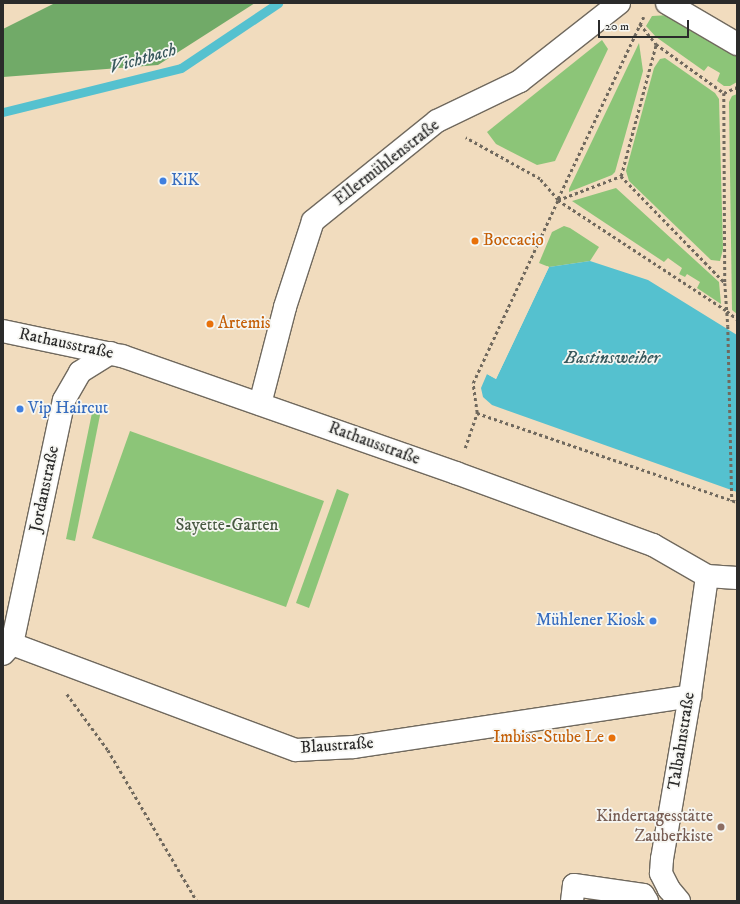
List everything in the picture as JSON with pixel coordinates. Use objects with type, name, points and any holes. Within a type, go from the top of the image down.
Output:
[{"type":"street","name":"Ellermühlenstraße","points":[[260,404],[285,307],[313,221],[438,122],[520,80],[619,3]]},
{"type":"street","points":[[667,3],[737,44]]},
{"type":"street","name":"Rathausstraße","points":[[3,331],[110,353],[456,473],[654,545],[707,576],[737,578]]},
{"type":"street","name":"Jordanstraße","points":[[8,649],[64,400],[80,372],[110,353]]},
{"type":"street","name":"Talbahnstraße","points":[[679,901],[669,889],[661,873],[662,859],[690,696],[707,576]]},
{"type":"street","name":"Blaustraße","points":[[8,649],[296,750],[354,747],[690,696]]},
{"type":"street","points":[[572,901],[574,885],[644,899],[662,859]]},
{"type":"path","points":[[456,473],[477,413],[473,384],[647,10]]},
{"type":"path","points":[[640,24],[656,44],[724,92]]},
{"type":"path","points":[[621,176],[656,44]]},
{"type":"path","points":[[724,92],[737,87]]},
{"type":"path","points":[[724,92],[725,283],[728,326],[732,501]]},
{"type":"path","points":[[438,122],[540,179],[558,200],[737,319]]},
{"type":"path","points":[[558,200],[621,176]]},
{"type":"path","points":[[621,176],[725,283]]},
{"type":"path","points":[[477,413],[737,502]]},
{"type":"path","points":[[66,692],[108,750],[197,901]]},
{"type":"green space","points":[[55,3],[255,3],[158,65],[3,77],[3,29]]},
{"type":"green space","points":[[669,15],[737,56],[737,82],[730,86],[724,86],[717,81],[720,73],[708,66],[704,71],[656,37],[646,26],[652,16]]},
{"type":"green space","points":[[602,40],[608,49],[555,161],[537,165],[496,144],[487,132]]},
{"type":"green space","points":[[639,43],[643,71],[615,172],[612,175],[569,192],[569,189]]},
{"type":"green space","points":[[665,58],[715,93],[719,99],[723,249],[720,261],[711,260],[629,181],[626,171],[654,68],[660,59]]},
{"type":"green space","points":[[737,94],[737,314],[732,310],[729,102],[732,96]]},
{"type":"green space","points":[[616,188],[719,282],[721,304],[697,288],[700,282],[687,274],[685,277],[679,274],[682,268],[668,258],[664,262],[572,201]]},
{"type":"green space","points":[[564,226],[570,228],[599,247],[590,261],[549,267],[539,263],[552,232]]},
{"type":"green space","points":[[93,408],[101,410],[75,541],[66,539]]},
{"type":"green space","name":"Sayette-Garten","points":[[130,431],[324,501],[286,607],[92,538]]},
{"type":"green space","points":[[337,489],[349,494],[309,608],[296,603]]},
{"type":"water","name":"Bastinsweiher","points":[[590,261],[648,280],[737,335],[737,492],[492,405],[483,397],[481,388],[487,374],[496,379],[549,267]]},
{"type":"pier","points":[[547,266],[549,267],[496,379],[487,374],[488,372],[495,376]]},
{"type":"waterway","name":"Vichtbach","points":[[3,112],[181,68],[278,3]]},
{"type":"place","name":"KiK","points":[[163,181]]},
{"type":"place","name":"Boccacio","points":[[475,241]]},
{"type":"place","name":"Artemis","points":[[210,324]]},
{"type":"place","name":"Vip Haircut","points":[[20,409]]},
{"type":"place","name":"Mühlener Kiosk","points":[[653,621]]},
{"type":"place","name":"Imbiss-Stube Le","points":[[612,738]]},
{"type":"place","name":"Kindertagesstätte Zauberkiste","points":[[721,827]]}]
